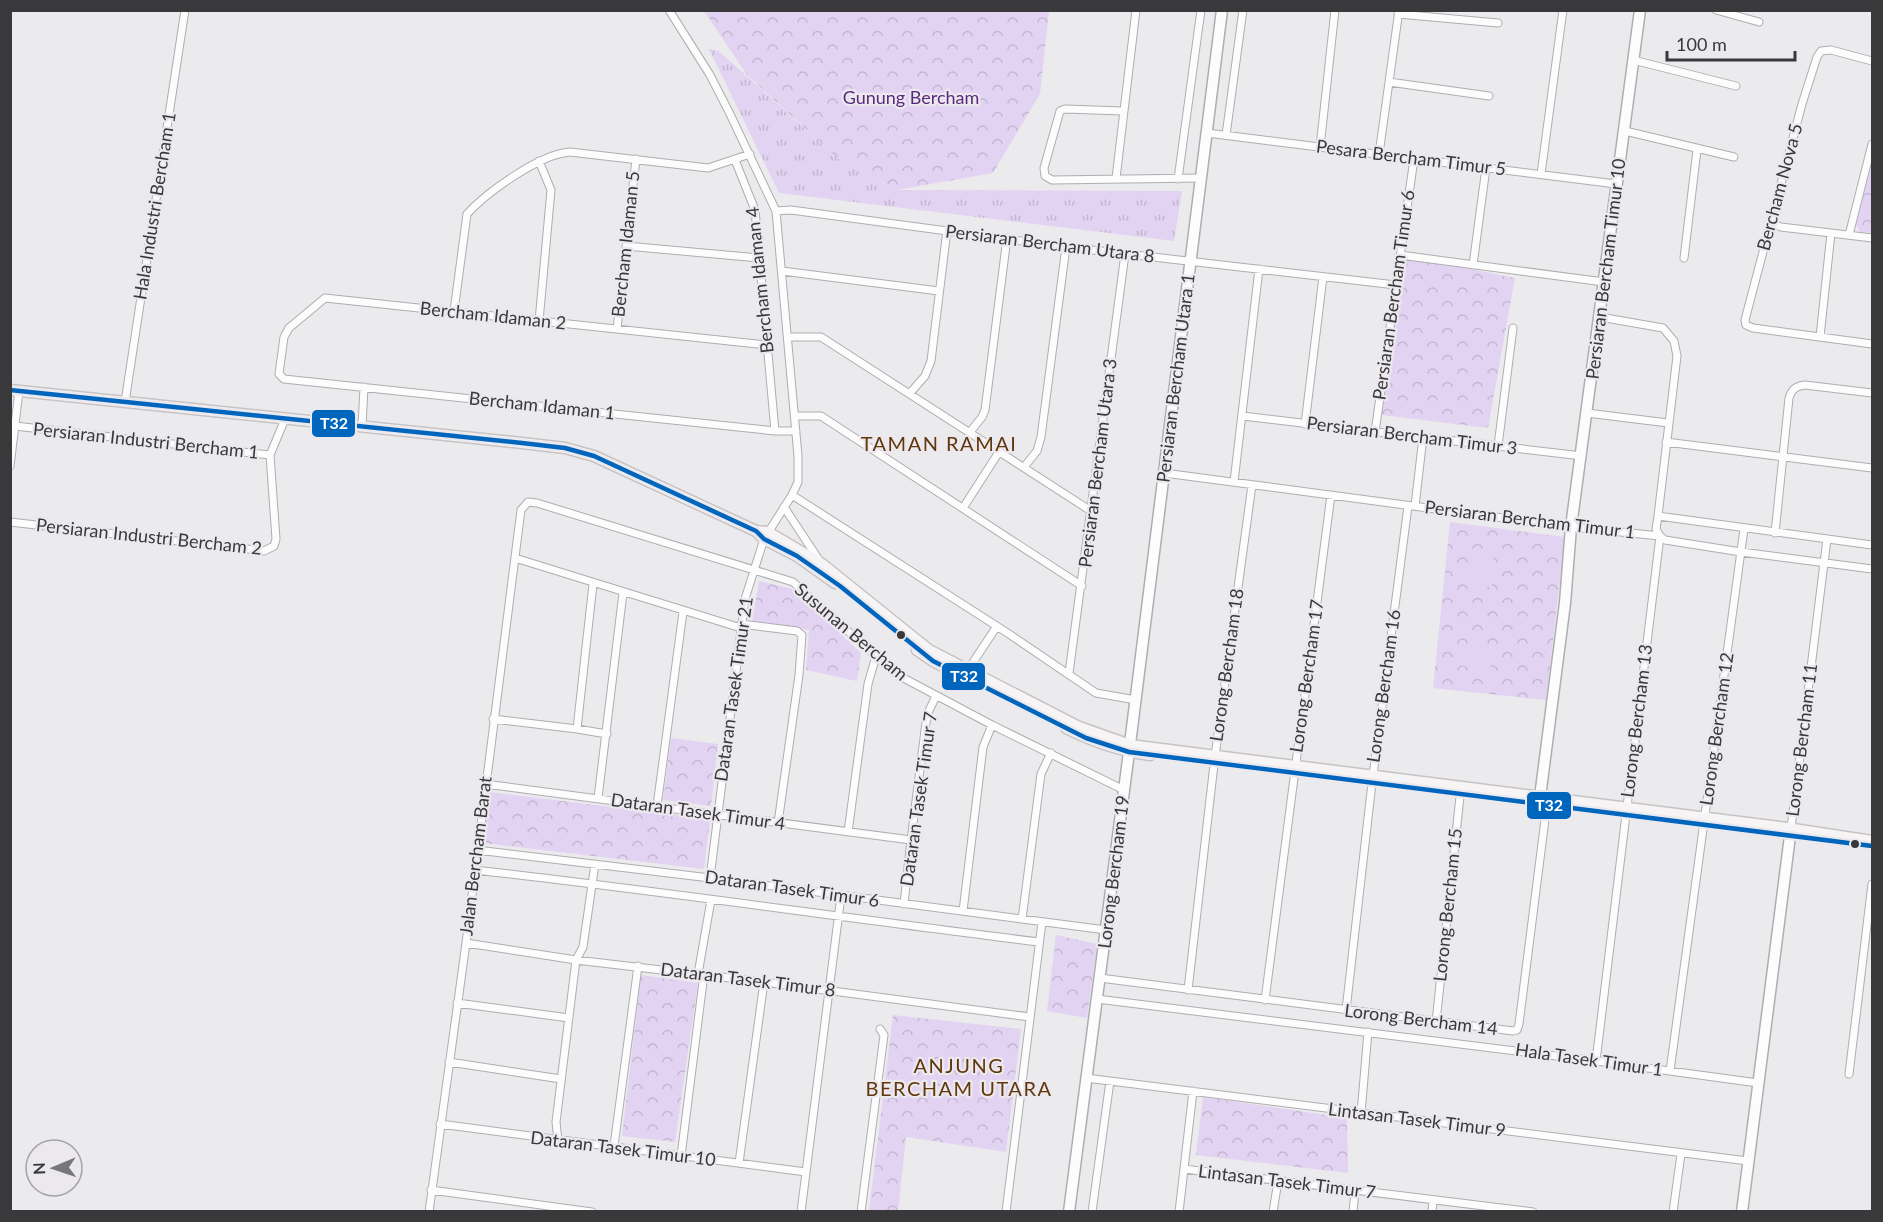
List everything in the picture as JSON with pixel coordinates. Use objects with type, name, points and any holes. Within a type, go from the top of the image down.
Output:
[{"type":"main road","points":[[15,390],[522,442],[565,448],[594,456],[822,564],[922,645],[966,674]]},
{"type":"main road","points":[[766,536],[840,586],[927,657],[1130,748],[1872,841]]},
{"type":"main road","points":[[1791,832],[1872,846]]},
{"type":"street","name":"Hala Industri Bercham 1","points":[[125,402],[185,10]]},
{"type":"street","points":[[669,10],[710,75],[776,212],[799,470],[798,482],[792,495],[997,626],[1096,693],[1136,700]]},
{"type":"street","points":[[1116,178],[1136,10]]},
{"type":"street","points":[[1178,179],[1201,10]]},
{"type":"street","name":"Persiaran Bercham Utara 1","points":[[1130,748],[1222,10]]},
{"type":"street","points":[[1226,135],[1243,10]]},
{"type":"street","points":[[1320,147],[1335,10]]},
{"type":"street","points":[[1541,174],[1563,10]]},
{"type":"street","name":"Persiaran Bercham Timur 10","points":[[1571,527],[1640,10]]},
{"type":"street","points":[[1716,10],[1759,22]]},
{"type":"street","points":[[1379,154],[1398,12],[1498,23]]},
{"type":"street","name":"Bercham Nova 5","points":[[1820,337],[1753,328],[1746,324],[1745,315],[1802,104],[1817,57],[1821,51],[1830,50],[1872,62]]},
{"type":"street","points":[[1633,60],[1736,86]]},
{"type":"street","points":[[1389,82],[1489,96]]},
{"type":"street","points":[[1123,111],[1063,110],[1059,114],[1044,168],[1045,176],[1052,180],[1201,178]]},
{"type":"street","points":[[1625,131],[1734,157]]},
{"type":"street","name":"Pesara Bercham Timur 5","points":[[1207,133],[1616,184]]},
{"type":"street","points":[[1849,236],[1872,144]]},
{"type":"street","points":[[1684,258],[1697,150]]},
{"type":"street","points":[[454,311],[467,214],[509,180],[539,161],[558,153],[570,152],[708,168],[750,154]]},
{"type":"street","name":"Bercham Idaman 5","points":[[617,329],[636,159]]},
{"type":"street","name":"Persiaran Bercham Timur 6","points":[[1375,432],[1414,159]]},
{"type":"street","name":"Bercham Idaman 4","points":[[735,160],[755,210],[775,430]]},
{"type":"street","points":[[538,321],[551,190],[539,161]]},
{"type":"street","points":[[1473,264],[1486,168]]},
{"type":"street","name":"Persiaran Bercham Utara 8","points":[[776,212],[791,210],[1125,254],[1396,285]]},
{"type":"street","points":[[1770,223],[1781,227],[1872,238]]},
{"type":"street","points":[[910,393],[926,376],[929,369],[947,230]]},
{"type":"street","points":[[1831,233],[1820,337],[1872,344]]},
{"type":"street","points":[[970,432],[982,417],[984,410],[1007,238]]},
{"type":"street","points":[[626,246],[759,258]]},
{"type":"street","points":[[1024,467],[1037,451],[1041,437],[1066,246]]},
{"type":"street","name":"Persiaran Bercham Utara 3","points":[[1069,673],[1125,254]]},
{"type":"street","points":[[1400,255],[1604,282]]},
{"type":"street","points":[[1234,482],[1259,269]]},
{"type":"street","points":[[782,271],[939,291]]},
{"type":"street","points":[[1305,424],[1323,277]]},
{"type":"street","name":"Bercham Idaman 2","points":[[288,379],[282,378],[279,374],[284,337],[289,328],[325,298],[767,345]]},
{"type":"street","points":[[1600,317],[1663,328],[1674,341],[1677,356],[1658,516]]},
{"type":"street","points":[[1498,446],[1513,328]]},
{"type":"street","points":[[788,337],[821,337],[1091,512]]},
{"type":"street","name":"Bercham Idaman 1","points":[[288,379],[796,431]]},
{"type":"street","points":[[1776,533],[1789,398],[1795,388],[1805,386],[1872,393]]},
{"type":"street","points":[[362,426],[364,387]]},
{"type":"street","points":[[10,466],[15,426],[15,390]]},
{"type":"street","points":[[1587,413],[1668,423]]},
{"type":"street","points":[[795,416],[821,416],[1082,586]]},
{"type":"street","name":"Persiaran Bercham Timur 3","points":[[1243,416],[1582,456]]},
{"type":"street","points":[[270,455],[285,419]]},
{"type":"street","name":"Persiaran Industri Bercham 1","points":[[15,426],[270,455],[276,533]]},
{"type":"street","name":"Lorong Bercham 16","points":[[1346,1010],[1372,779],[1424,437]]},
{"type":"street","points":[[1666,442],[1872,468]]},
{"type":"street","points":[[963,508],[999,452]]},
{"type":"street","name":"Persiaran Bercham Timur 1","points":[[1164,473],[1571,527],[1660,536]]},
{"type":"street","name":"Lorong Bercham 18","points":[[1188,990],[1215,759],[1252,485]]},
{"type":"street","name":"Dataran Tasek Timur 21","points":[[710,878],[745,599],[753,569],[766,536],[792,495]]},
{"type":"street","name":"Lorong Bercham 17","points":[[1264,1000],[1331,495]]},
{"type":"street","name":"Jalan Bercham Barat","points":[[429,1212],[430,1190],[466,943],[521,510],[528,502]]},
{"type":"street","name":"Susunan Bercham","points":[[528,502],[793,582],[896,674],[992,725],[1124,790]]},
{"type":"street","points":[[784,507],[822,564]]},
{"type":"street","name":"Persiaran Bercham Timur 1","points":[[1660,536],[1656,529],[1658,516],[1872,545]]},
{"type":"street","name":"Persiaran Industri Bercham 2","points":[[10,522],[264,551],[274,546],[276,533]]},
{"type":"street","name":"Lorong Bercham 14","points":[[1100,978],[1510,1031],[1518,1028],[1565,603],[1571,527]]},
{"type":"street","name":"Lorong Bercham 12","points":[[1670,1071],[1744,529]]},
{"type":"street","points":[[1660,536],[1665,540],[1741,552],[1872,569]]},
{"type":"street","name":"Lorong Bercham 13","points":[[1596,1061],[1660,536]]},
{"type":"street","name":"Lorong Bercham 11","points":[[1742,1212],[1827,539]]},
{"type":"street","points":[[515,558],[682,612],[741,626],[797,632],[802,635],[796,697],[778,823]]},
{"type":"street","points":[[577,729],[593,584]]},
{"type":"street","points":[[598,798],[623,592]]},
{"type":"street","points":[[657,806],[682,612]]},
{"type":"street","points":[[966,674],[997,626]]},
{"type":"street","points":[[848,832],[868,684],[876,656]]},
{"type":"street","name":"Dataran Tasek Timur 7","points":[[904,904],[927,715],[936,696]]},
{"type":"street","points":[[494,719],[607,734]]},
{"type":"street","points":[[963,911],[983,747],[992,725]]},
{"type":"street","name":"Lorong Bercham 19","points":[[1069,1212],[1130,748]]},
{"type":"street","points":[[1022,919],[1041,774],[1051,753]]},
{"type":"street","name":"Dataran Tasek Timur 4","points":[[485,784],[910,840]]},
{"type":"street","name":"Lorong Bercham 15","points":[[1436,1022],[1461,791]]},
{"type":"street","name":"Dataran Tasek Timur 6","points":[[477,850],[1106,930]]},
{"type":"street","points":[[558,1141],[556,1122],[576,960],[583,947],[595,864]]},
{"type":"street","name":"Dataran Tasek Timur 6","points":[[475,870],[1039,942]]},
{"type":"street","points":[[1849,1074],[1872,884]]},
{"type":"street","points":[[801,1212],[841,896]]},
{"type":"street","points":[[681,1156],[711,900]]},
{"type":"street","points":[[1006,1212],[1042,922]]},
{"type":"street","name":"Dataran Tasek Timur 8","points":[[466,943],[576,960],[1030,1017]]},
{"type":"street","points":[[614,1146],[638,966]]},
{"type":"street","points":[[739,1163],[764,982]]},
{"type":"street","name":"Hala Tasek Timur 1","points":[[1097,999],[1758,1083]]},
{"type":"street","points":[[457,1003],[569,1018]]},
{"type":"street","points":[[861,1212],[884,1035],[880,1029]]},
{"type":"street","points":[[1361,1113],[1368,1032]]},
{"type":"street","points":[[449,1062],[561,1079]]},
{"type":"street","name":"Lintasan Tasek Timur 9","points":[[1086,1078],[1748,1161]]},
{"type":"street","points":[[1092,1212],[1110,1081]]},
{"type":"street","points":[[1179,1212],[1193,1092]]},
{"type":"street","name":"Dataran Tasek Timur 10","points":[[440,1124],[806,1172]]},
{"type":"street","points":[[1673,1212],[1681,1154]]},
{"type":"street","name":"Lintasan Tasek Timur 7","points":[[1184,1169],[1533,1212]]},
{"type":"street","points":[[1274,1212],[1278,1181]]},
{"type":"street","points":[[430,1190],[592,1212]]},
{"type":"street","points":[[1353,1212],[1355,1191]]},
{"type":"street","points":[[1432,1212],[1433,1200]]},
{"type":"green space","name":"Gunung Bercham","points":[[704,11],[1049,11],[1040,94],[993,173],[897,190],[842,162],[747,75]]},
{"type":"green space","points":[[709,49],[719,51],[842,162],[897,190],[1182,191],[1174,241],[779,193]]},
{"type":"green space","points":[[1872,164],[1872,233],[1860,232],[1856,225]]},
{"type":"green space","points":[[1406,256],[1515,278],[1488,428],[1381,415]]},
{"type":"green space","points":[[1450,522],[1565,537],[1546,700],[1433,688]]},
{"type":"green space","points":[[1473,548],[1494,550],[1492,587],[1471,586]]},
{"type":"green space","points":[[759,581],[792,589],[861,653],[857,681],[806,670],[809,630],[752,623]]},
{"type":"green space","points":[[1461,643],[1495,649],[1490,671],[1457,665]]},
{"type":"green space","points":[[671,738],[718,744],[711,806],[663,800]]},
{"type":"green space","points":[[489,792],[710,819],[704,869],[483,843]]},
{"type":"green space","points":[[1056,935],[1097,944],[1087,1018],[1047,1011]]},
{"type":"green space","points":[[641,975],[698,983],[675,1142],[622,1136]]},
{"type":"green space","points":[[893,1015],[1021,1029],[1006,1152],[906,1137],[898,1211],[869,1211]]},
{"type":"green space","points":[[1203,1097],[1347,1118],[1348,1173],[1196,1155]]},
{"type":"transit line","name":"T32","points":[[10,390],[522,443],[565,448],[594,456],[756,531],[764,539],[797,556],[840,586],[933,661],[1086,738],[1129,752],[1872,846]]},
{"type":"district","name":"TAMAN RAMAI","points":[[939,444]]},
{"type":"district","name":"ANJUNG BERCHAM UTARA","points":[[959,1078]]}]
